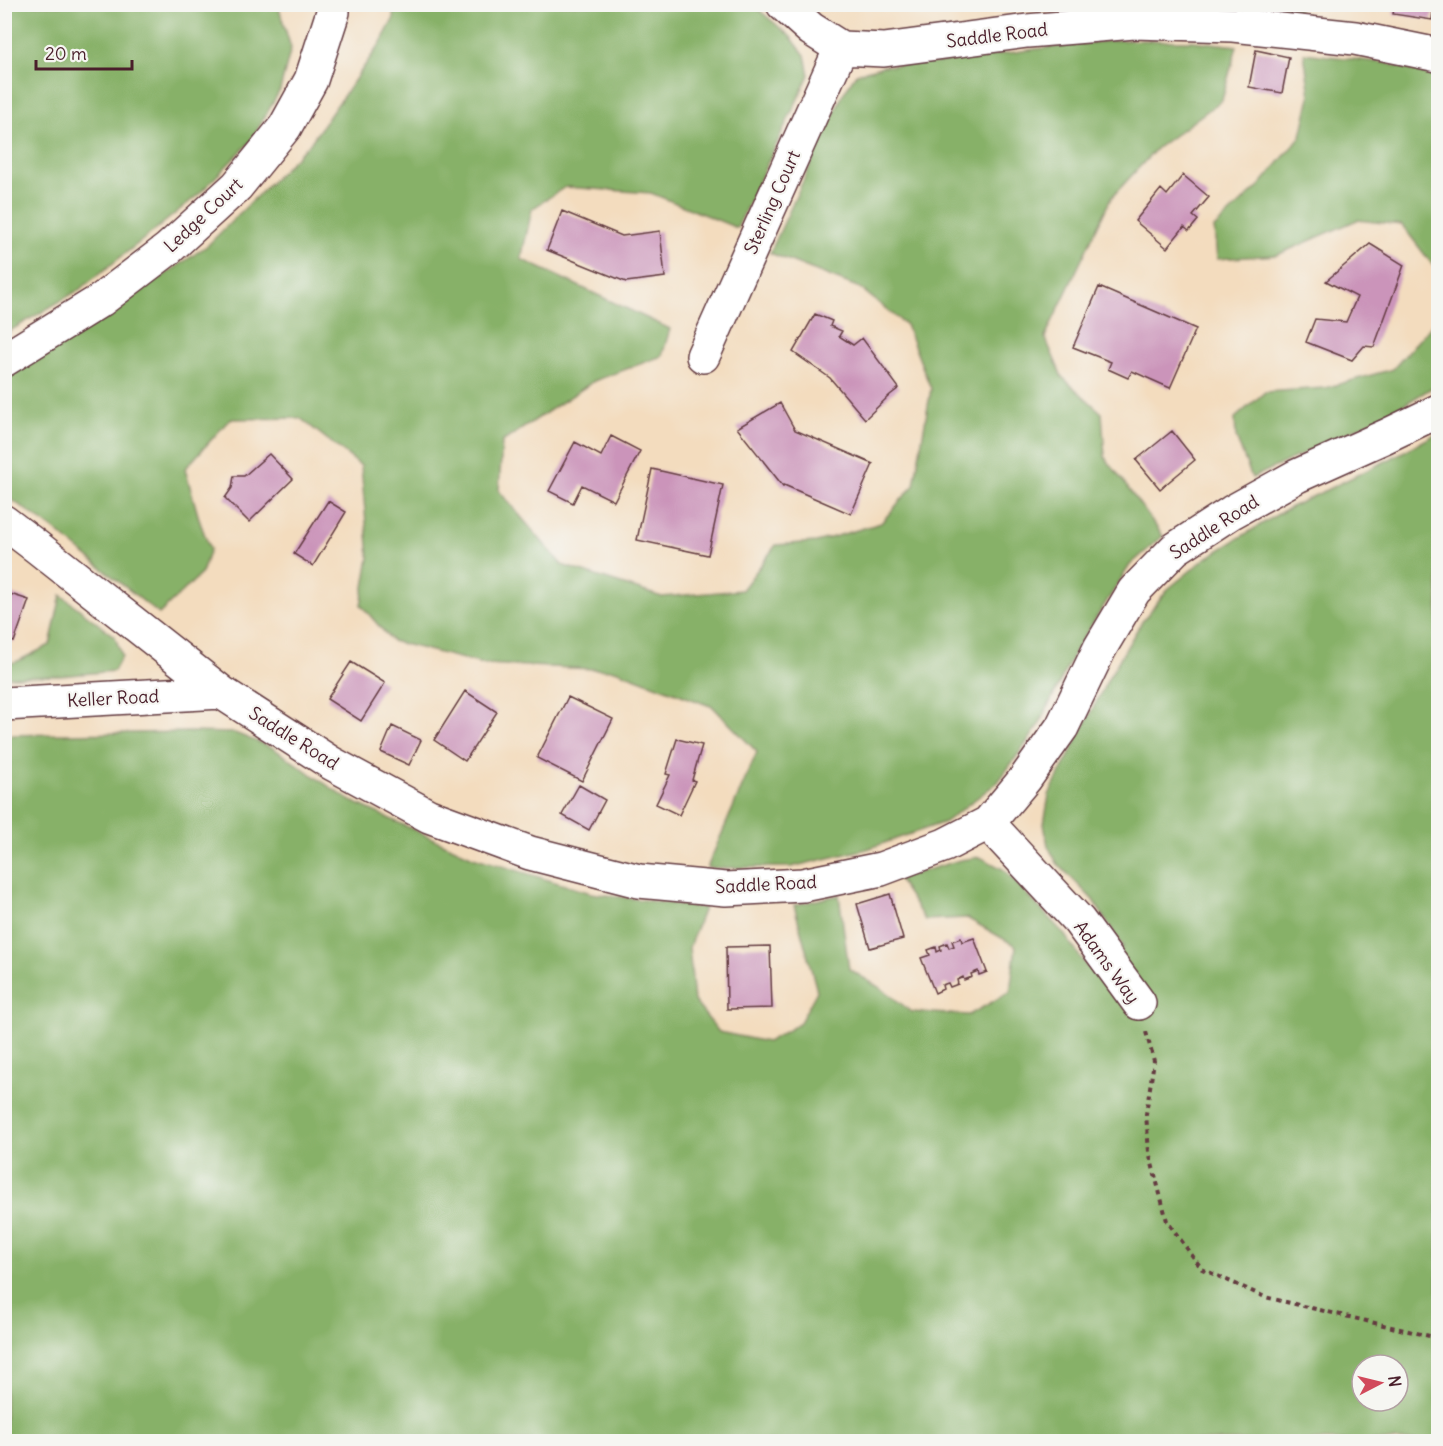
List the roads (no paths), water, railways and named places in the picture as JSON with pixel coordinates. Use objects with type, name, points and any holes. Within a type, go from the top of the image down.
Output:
[{"type":"street","name":"Saddle Road","points":[[783,4],[811,29],[841,48],[884,50],[1027,31],[1134,22],[1233,25],[1355,38],[1438,55]]},
{"type":"street","name":"Ledge Court","points":[[4,360],[101,300],[168,249],[237,186],[291,117],[311,80],[333,12]]},
{"type":"street","name":"Sterling Court","points":[[703,356],[841,48]]},
{"type":"street","name":"Saddle Road","points":[[4,522],[221,692],[331,764],[429,816],[530,853],[639,881],[726,890],[803,885],[882,869],[945,845],[988,823],[1025,779],[1062,727],[1100,648],[1134,591],[1175,549],[1232,512],[1297,476],[1438,411]]},
{"type":"street","name":"Keller Road","points":[[4,704],[221,692]]},
{"type":"street","name":"Adams Way","points":[[988,823],[1079,921],[1139,1003]]}]
